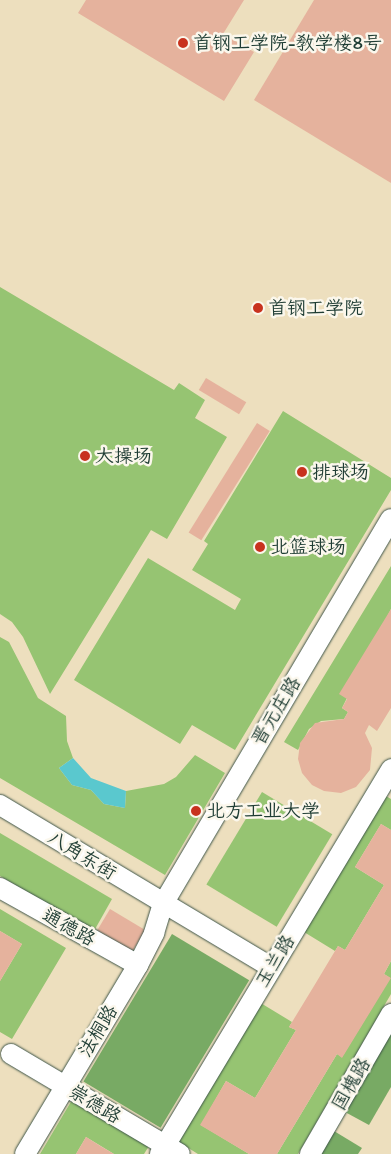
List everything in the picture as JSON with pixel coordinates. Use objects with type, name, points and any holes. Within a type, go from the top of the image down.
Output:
[{"type":"street","name":"晋元庄路","points":[[163,904],[391,519]]},
{"type":"street","name":"玉兰路","points":[[168,1151],[271,967],[389,778]]},
{"type":"street","name":"八角东街","points":[[0,805],[271,967]]},
{"type":"street","name":"通德路","points":[[0,888],[138,965]]},
{"type":"street","name":"法桐路","points":[[25,1154],[138,965],[154,933],[163,904]]},
{"type":"street","name":"国槐路","points":[[310,1154],[391,1014]]},
{"type":"street","name":"崇德路","points":[[11,1054],[168,1151]]},
{"type":"green space","name":"大操场","points":[[0,287],[174,390],[179,383],[205,400],[195,418],[227,437],[167,539],[151,530],[50,694],[23,637],[12,622],[0,614]]},
{"type":"green space","points":[[283,411],[391,478],[391,490],[235,750],[192,725],[180,744],[74,680],[148,558],[235,610],[241,599],[192,570],[208,544],[204,541]]},
{"type":"green space","points":[[391,566],[391,609],[342,708],[348,712],[344,719],[321,721],[309,729],[298,750],[284,742]]},
{"type":"green space","points":[[0,637],[9,642],[38,698],[66,716],[67,741],[73,758],[59,768],[72,785],[91,790],[104,804],[125,808],[126,791],[164,784],[176,777],[195,755],[225,773],[165,875],[0,778]]},
{"type":"green space","points":[[262,792],[332,834],[277,927],[206,885]]},
{"type":"green space","points":[[386,796],[391,799],[391,830],[381,824],[355,867],[384,885],[345,950],[338,946],[335,951],[304,932]]},
{"type":"green space","points":[[0,833],[112,899],[94,931],[0,876]]},
{"type":"green space","points":[[0,909],[66,948],[12,1039],[0,1032],[0,981],[22,944],[0,931]]},
{"type":"green space","points":[[172,934],[249,980],[161,1128],[83,1081]]},
{"type":"green space","points":[[391,961],[391,994],[298,1154],[277,1154],[337,1054],[342,1057],[390,978],[384,974]]},
{"type":"green space","points":[[259,1002],[292,1022],[289,1027],[296,1030],[255,1098],[226,1081],[201,1125],[249,1154],[198,1154],[177,1141]]},
{"type":"green space","points":[[391,1033],[391,1087],[369,1125],[345,1112]]},
{"type":"green space","points":[[72,1100],[149,1146],[144,1154],[114,1154],[86,1137],[76,1154],[40,1154]]},
{"type":"green space","points":[[334,1131],[362,1148],[358,1154],[321,1154]]},
{"type":"water","points":[[73,758],[91,778],[126,791],[125,808],[104,804],[91,790],[72,785],[59,768]]},
{"type":"building","name":"首钢工学院-教学楼8号","points":[[86,0],[244,0],[223,34],[254,52],[224,101],[78,13]]},
{"type":"building","points":[[314,0],[391,0],[391,183],[254,100]]},
{"type":"building","points":[[206,378],[246,402],[239,414],[199,390]]},
{"type":"building","points":[[257,423],[270,431],[201,540],[189,532]]},
{"type":"building","points":[[391,609],[391,708],[377,731],[369,725],[365,733],[372,748],[370,770],[356,787],[341,793],[324,791],[312,785],[302,773],[298,759],[300,743],[315,723],[344,719],[348,712],[342,708],[347,699],[339,694]]},
{"type":"building","points":[[381,824],[391,830],[391,961],[384,974],[391,978],[342,1058],[337,1054],[277,1154],[249,1154],[200,1125],[226,1081],[255,1098],[296,1030],[289,1027],[338,946],[345,950],[384,885],[355,867]]},
{"type":"building","points":[[110,909],[145,930],[132,952],[97,930]]},
{"type":"building","points":[[0,931],[22,944],[0,981]]},
{"type":"building","points":[[86,1137],[102,1147],[114,1154],[76,1154]]},
{"type":"place","name":"首钢工学院-教学楼8号","points":[[183,43]]},
{"type":"place","name":"首钢工学院","points":[[258,308]]},
{"type":"place","name":"大操场","points":[[85,456]]},
{"type":"place","name":"排球场","points":[[302,472]]},
{"type":"place","name":"北篮球场","points":[[260,547]]},
{"type":"place","name":"北方工业大学","points":[[196,811]]}]
